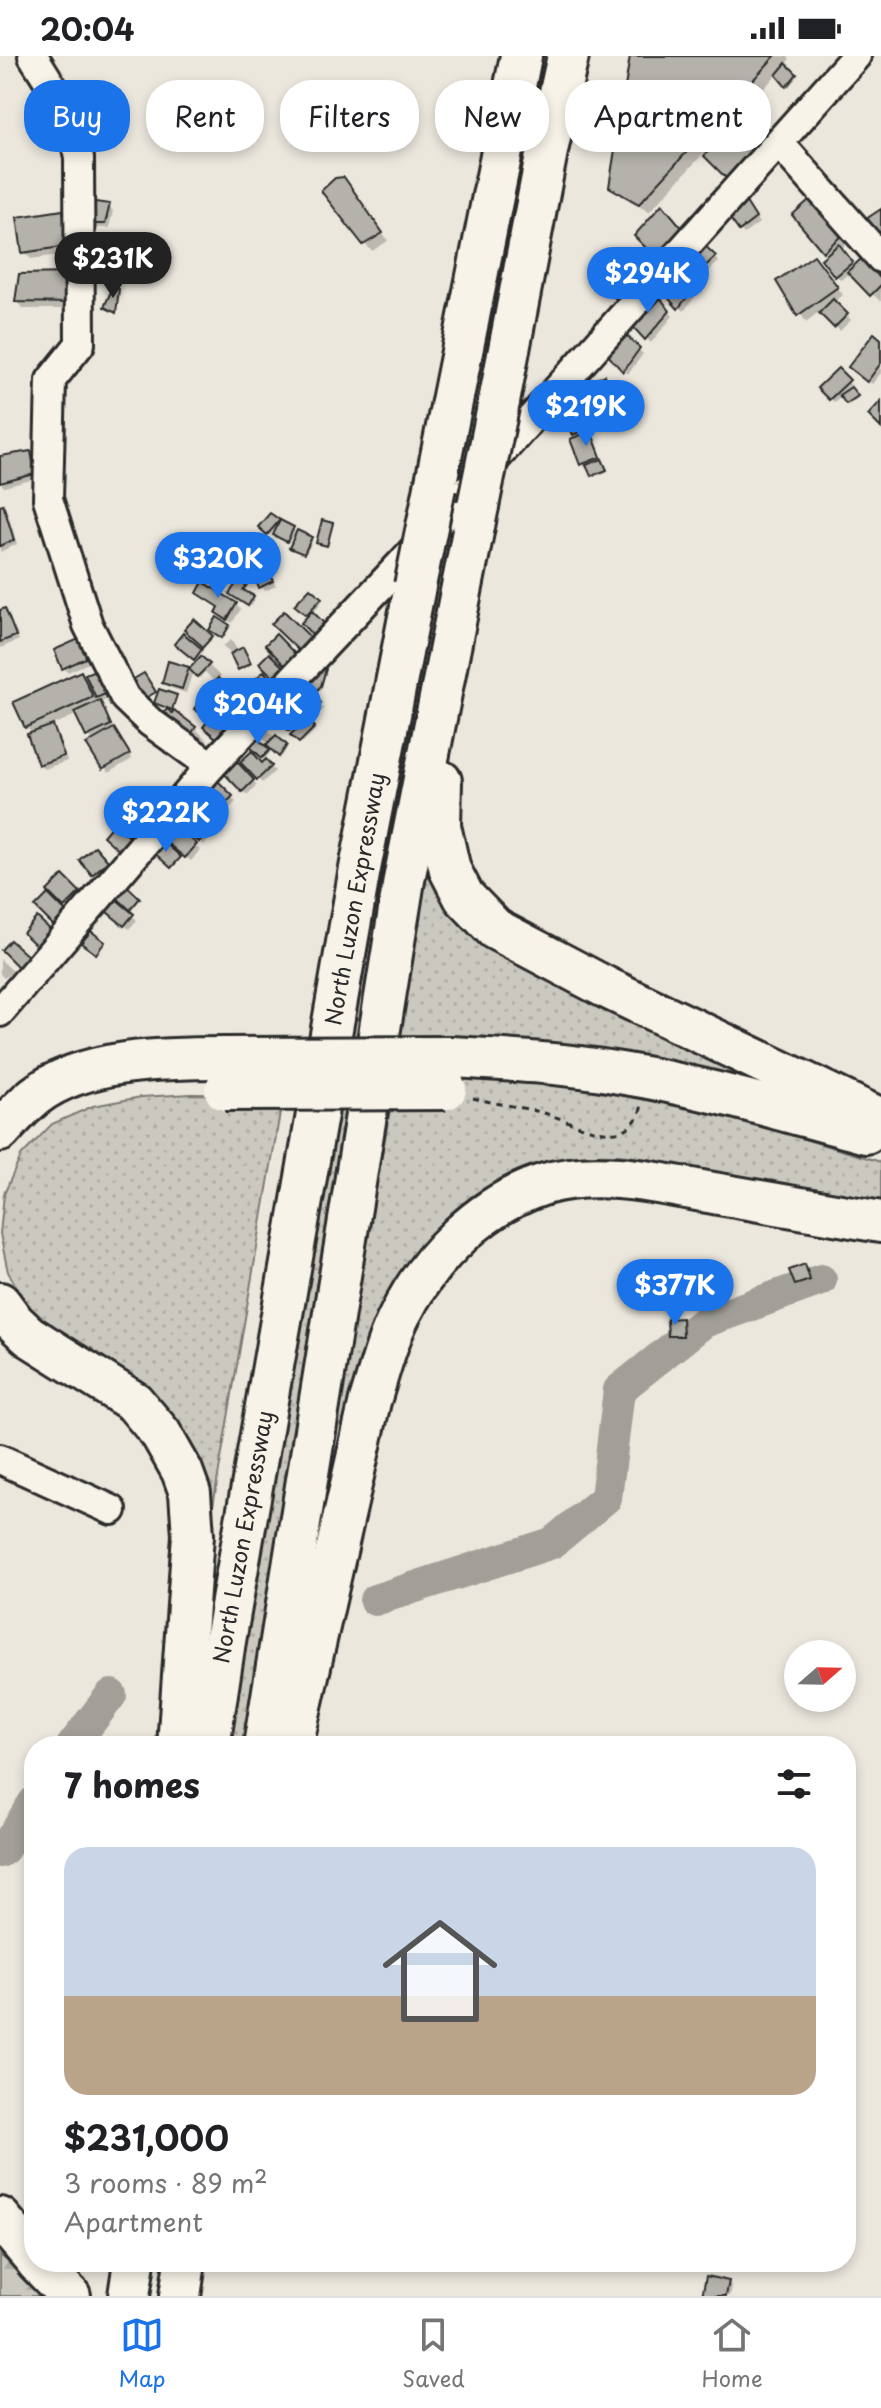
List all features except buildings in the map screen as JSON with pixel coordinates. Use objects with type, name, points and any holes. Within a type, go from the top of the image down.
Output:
[{"type":"highway","name":"North Luzon Expressway","points":[[210,1736],[227,1625],[354,902],[521,56]]},
{"type":"highway","name":"North Luzon Expressway","points":[[266,1736],[404,880],[568,56]]},
{"type":"highway","points":[[465,579],[439,806],[445,855],[456,882],[472,908],[510,939],[727,1047],[881,1119]]},
{"type":"highway","points":[[0,1131],[36,1094],[55,1083],[127,1063],[226,1074],[448,1073],[559,1064],[682,1085],[881,1137]]},
{"type":"highway","points":[[294,1736],[370,1401],[385,1352],[399,1316],[419,1282],[469,1227],[529,1190],[547,1183],[592,1178],[667,1185],[881,1222]]},
{"type":"highway","points":[[0,1303],[29,1336],[134,1402],[161,1434],[182,1471],[190,1493],[193,1535],[179,1736]]},
{"type":"highway","points":[[0,2218],[24,2246]]},
{"type":"highway","points":[[129,2296],[133,2272]]},
{"type":"highway","points":[[180,2296],[184,2272]]},
{"type":"street","points":[[33,56],[67,111],[75,131],[79,158],[80,344],[51,380],[48,499],[88,625],[125,698],[150,722],[211,766]]},
{"type":"street","points":[[0,1012],[211,766],[401,564],[856,56]]},
{"type":"street","points":[[779,143],[881,258]]},
{"type":"street","points":[[0,1459],[112,1510]]},
{"type":"path","points":[[448,1073],[500,1106],[542,1112],[601,1133],[628,1126],[639,1116],[644,1097],[638,1085],[622,1073]]},
{"type":"green space","points":[[536,56],[550,56],[545,80],[531,80]]},
{"type":"green space","points":[[516,152],[530,152],[476,412],[456,433]]},
{"type":"green space","points":[[446,555],[366,990],[245,1736],[229,1736],[427,572]]},
{"type":"green space","points":[[429,862],[441,879],[819,1107],[478,1044],[399,1035]]},
{"type":"green space","points":[[455,1072],[610,1090],[717,1113],[881,1162],[881,1203],[616,1155],[579,1156],[544,1162],[512,1173],[482,1189],[431,1234],[392,1295],[327,1545],[314,1542],[396,1076]]},
{"type":"green space","points":[[283,1095],[207,1541],[201,1497],[58,1335],[27,1305],[8,1272],[0,1234],[4,1194],[21,1156],[52,1124],[93,1106],[141,1097]]},
{"type":"green space","points":[[0,2255],[47,2296],[0,2296]]},
{"type":"waterway","points":[[375,1600],[552,1543],[606,1498],[619,1390],[704,1322],[821,1280]]},
{"type":"waterway","points":[[80,1736],[111,1695]]},
{"type":"waterway","points":[[0,1852],[24,1818]]}]
